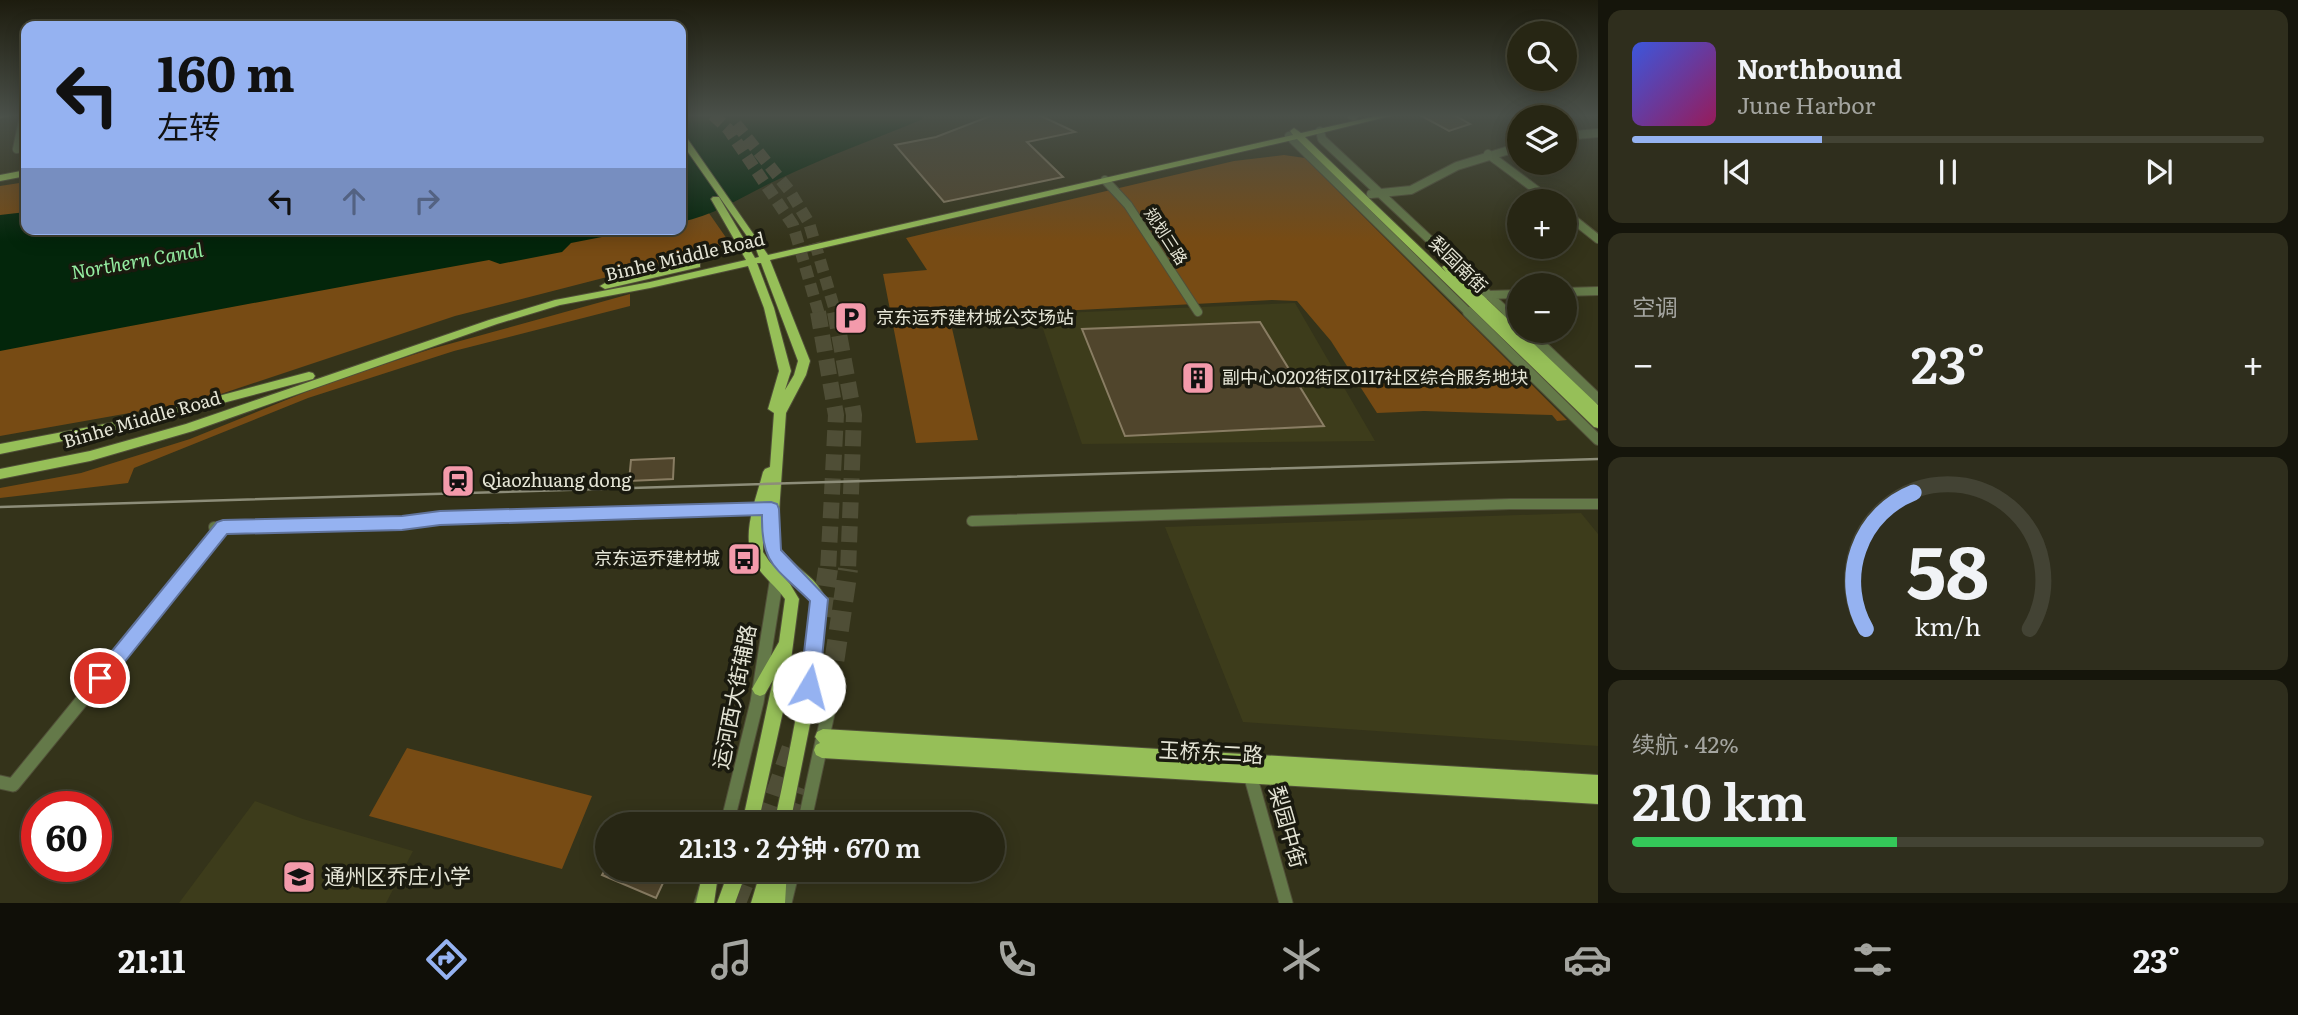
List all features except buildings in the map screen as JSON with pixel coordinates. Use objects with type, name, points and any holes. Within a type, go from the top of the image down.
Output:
[{"type":"main road","points":[[687,157],[729,210]]},
{"type":"main road","points":[[695,157],[756,255],[804,360],[803,372],[783,400],[765,509],[755,547],[758,558],[786,586],[792,599],[778,698],[753,812]]},
{"type":"main road","name":"Binhe Middle Road","points":[[0,474],[90,456],[189,428],[493,322],[559,302],[650,285],[756,255],[1188,157]]},
{"type":"main road","name":"Binhe Middle Road","points":[[0,449],[208,405],[300,379],[489,317],[609,285],[1105,180],[1197,157]]},
{"type":"main road","name":"梨园南街","points":[[1326,157],[1478,296],[1598,424]]},
{"type":"main road","name":"梨园南街","points":[[1330,157],[1376,194],[1598,412]]},
{"type":"main road","points":[[0,175],[21,172]]},
{"type":"main road","points":[[756,255],[785,372],[775,397],[765,509],[770,541],[774,554],[819,599],[801,739],[785,812]]},
{"type":"main road","points":[[760,689],[787,640]]},
{"type":"main road","name":"玉桥东二路","points":[[823,744],[1249,770],[1598,796]]},
{"type":"main road","name":"玉桥东二路","points":[[1249,770],[1598,783]]},
{"type":"main road","points":[[703,903],[708,882]]},
{"type":"main road","points":[[726,903],[734,882]]},
{"type":"main road","points":[[760,903],[766,882]]},
{"type":"main road","points":[[776,903],[777,882]]},
{"type":"street","points":[[1322,157],[1598,440]]},
{"type":"street","points":[[1340,157],[1376,194],[1402,192],[1477,157]]},
{"type":"street","points":[[1492,157],[1535,189]]},
{"type":"street","name":"规划三路","points":[[1105,180],[1128,205],[1198,312]]},
{"type":"street","points":[[1577,222],[1598,239]]},
{"type":"street","points":[[1577,292],[1598,291]]},
{"type":"street","points":[[1478,296],[1507,295]]},
{"type":"street","points":[[1478,296],[1507,315]]},
{"type":"street","points":[[1540,343],[1598,399]]},
{"type":"street","points":[[972,521],[1598,504]]},
{"type":"street","points":[[0,782],[13,785],[218,527],[765,509]]},
{"type":"street","name":"运河西大街辅路","points":[[731,812],[745,764],[769,646],[777,577]]},
{"type":"street","points":[[807,812],[834,686],[814,652]]},
{"type":"street","name":"梨园中街","points":[[1249,770],[1286,903]]},
{"type":"street","points":[[785,903],[790,882]]},
{"type":"shaded area","points":[[1266,157],[1305,158],[1567,420],[1557,421],[1552,415],[1424,411],[1377,413],[1331,341],[1297,301],[1272,300],[1059,311],[951,324],[978,440],[916,443],[883,274],[927,270],[906,238],[1234,161]]},
{"type":"shaded area","points":[[686,180],[727,239],[720,248],[455,316],[203,400],[0,436],[0,186],[21,183],[21,235],[686,235]]},
{"type":"shaded area","points":[[630,294],[630,306],[454,351],[308,398],[134,468],[128,483],[0,498],[0,488],[81,473],[190,439],[333,381],[431,349]]},
{"type":"shaded area","points":[[1295,303],[1375,441],[1082,444],[1038,314]]},
{"type":"shaded area","points":[[1581,513],[1598,534],[1598,746],[1243,722],[1165,527]]},
{"type":"shaded area","points":[[407,748],[592,796],[562,869],[369,816]]},
{"type":"shaded area","name":"通州区乔庄小学","points":[[255,801],[303,819],[413,851],[386,903],[179,903]]},
{"type":"water","points":[[686,157],[829,157],[719,209],[686,221]]},
{"type":"water","name":"Northern Canal","points":[[21,213],[21,235],[612,235],[571,243],[562,252],[500,264],[489,260],[0,351],[0,215]]},
{"type":"tunnel","points":[[747,157],[793,225],[819,314]]},
{"type":"tunnel","points":[[763,157],[789,190],[809,223],[836,314]]},
{"type":"tunnel","points":[[818,312],[836,415],[828,571]]},
{"type":"tunnel","points":[[835,312],[854,415],[848,571]]},
{"type":"tunnel","points":[[821,616],[828,569]]},
{"type":"tunnel","points":[[830,690],[848,569]]},
{"type":"tunnel","points":[[769,812],[792,747]]},
{"type":"tunnel","points":[[799,812],[807,790]]},
{"type":"tunnel","points":[[736,903],[744,882]]},
{"type":"railway","points":[[0,507],[1598,459]]},
{"type":"place","name":"京东运乔建材城公交场站","points":[[851,318]]},
{"type":"place","name":"副中心0202街区0117社区综合服务地块","points":[[1198,378]]},
{"type":"place","name":"Qiaozhuang dong","points":[[458,481]]},
{"type":"place","name":"京东运乔建材城","points":[[744,559]]},
{"type":"place","name":"通州区乔庄小学","points":[[299,877]]},
{"type":"route","points":[[100,678],[223,527],[771,509],[770,541],[774,554],[813,589],[819,599],[809,687]]}]
